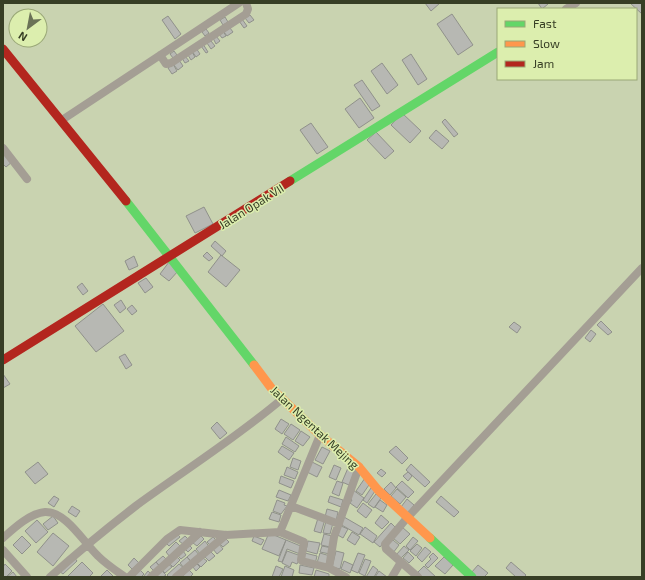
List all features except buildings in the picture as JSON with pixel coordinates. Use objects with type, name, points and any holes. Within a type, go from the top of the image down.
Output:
[{"type":"street","points":[[62,120],[239,3]]},
{"type":"street","points":[[160,55],[166,64],[171,63],[246,14],[248,9],[246,3]]},
{"type":"street","name":"Jalan Ngentak Mejing","points":[[3,49],[62,120],[170,256],[253,366],[282,399],[320,435],[359,466],[378,490],[472,577]]},
{"type":"street","name":"Jalan Opak VII","points":[[3,360],[497,53]]},
{"type":"street","points":[[3,148],[27,179]]},
{"type":"street","points":[[418,577],[386,549],[384,545],[407,518],[642,268]]},
{"type":"street","points":[[50,577],[87,544],[138,505],[248,428],[282,399]]},
{"type":"street","points":[[280,532],[320,435]]},
{"type":"street","points":[[329,568],[338,524],[359,466]]},
{"type":"street","points":[[291,506],[338,524]]},
{"type":"street","points":[[3,538],[31,517],[44,512],[54,513],[62,517],[101,559],[125,577]]},
{"type":"street","points":[[129,577],[173,534],[180,530],[226,535],[280,532],[304,542],[302,562],[329,568],[346,577]]},
{"type":"street","points":[[151,577],[200,532]]},
{"type":"street","points":[[176,577],[226,535]]},
{"type":"street","points":[[3,550],[27,577]]},
{"type":"street","points":[[392,577],[401,562]]},
{"type":"traffic: fast","points":[[290,181],[497,53]]},
{"type":"traffic: fast","points":[[126,201],[254,365]]},
{"type":"traffic: fast","points":[[430,538],[472,577]]},
{"type":"traffic: slow","points":[[254,365],[272,389],[320,435],[359,467],[378,490],[430,538]]},
{"type":"traffic: jam","points":[[3,49],[126,201]]},
{"type":"traffic: jam","points":[[3,360],[290,181]]}]
